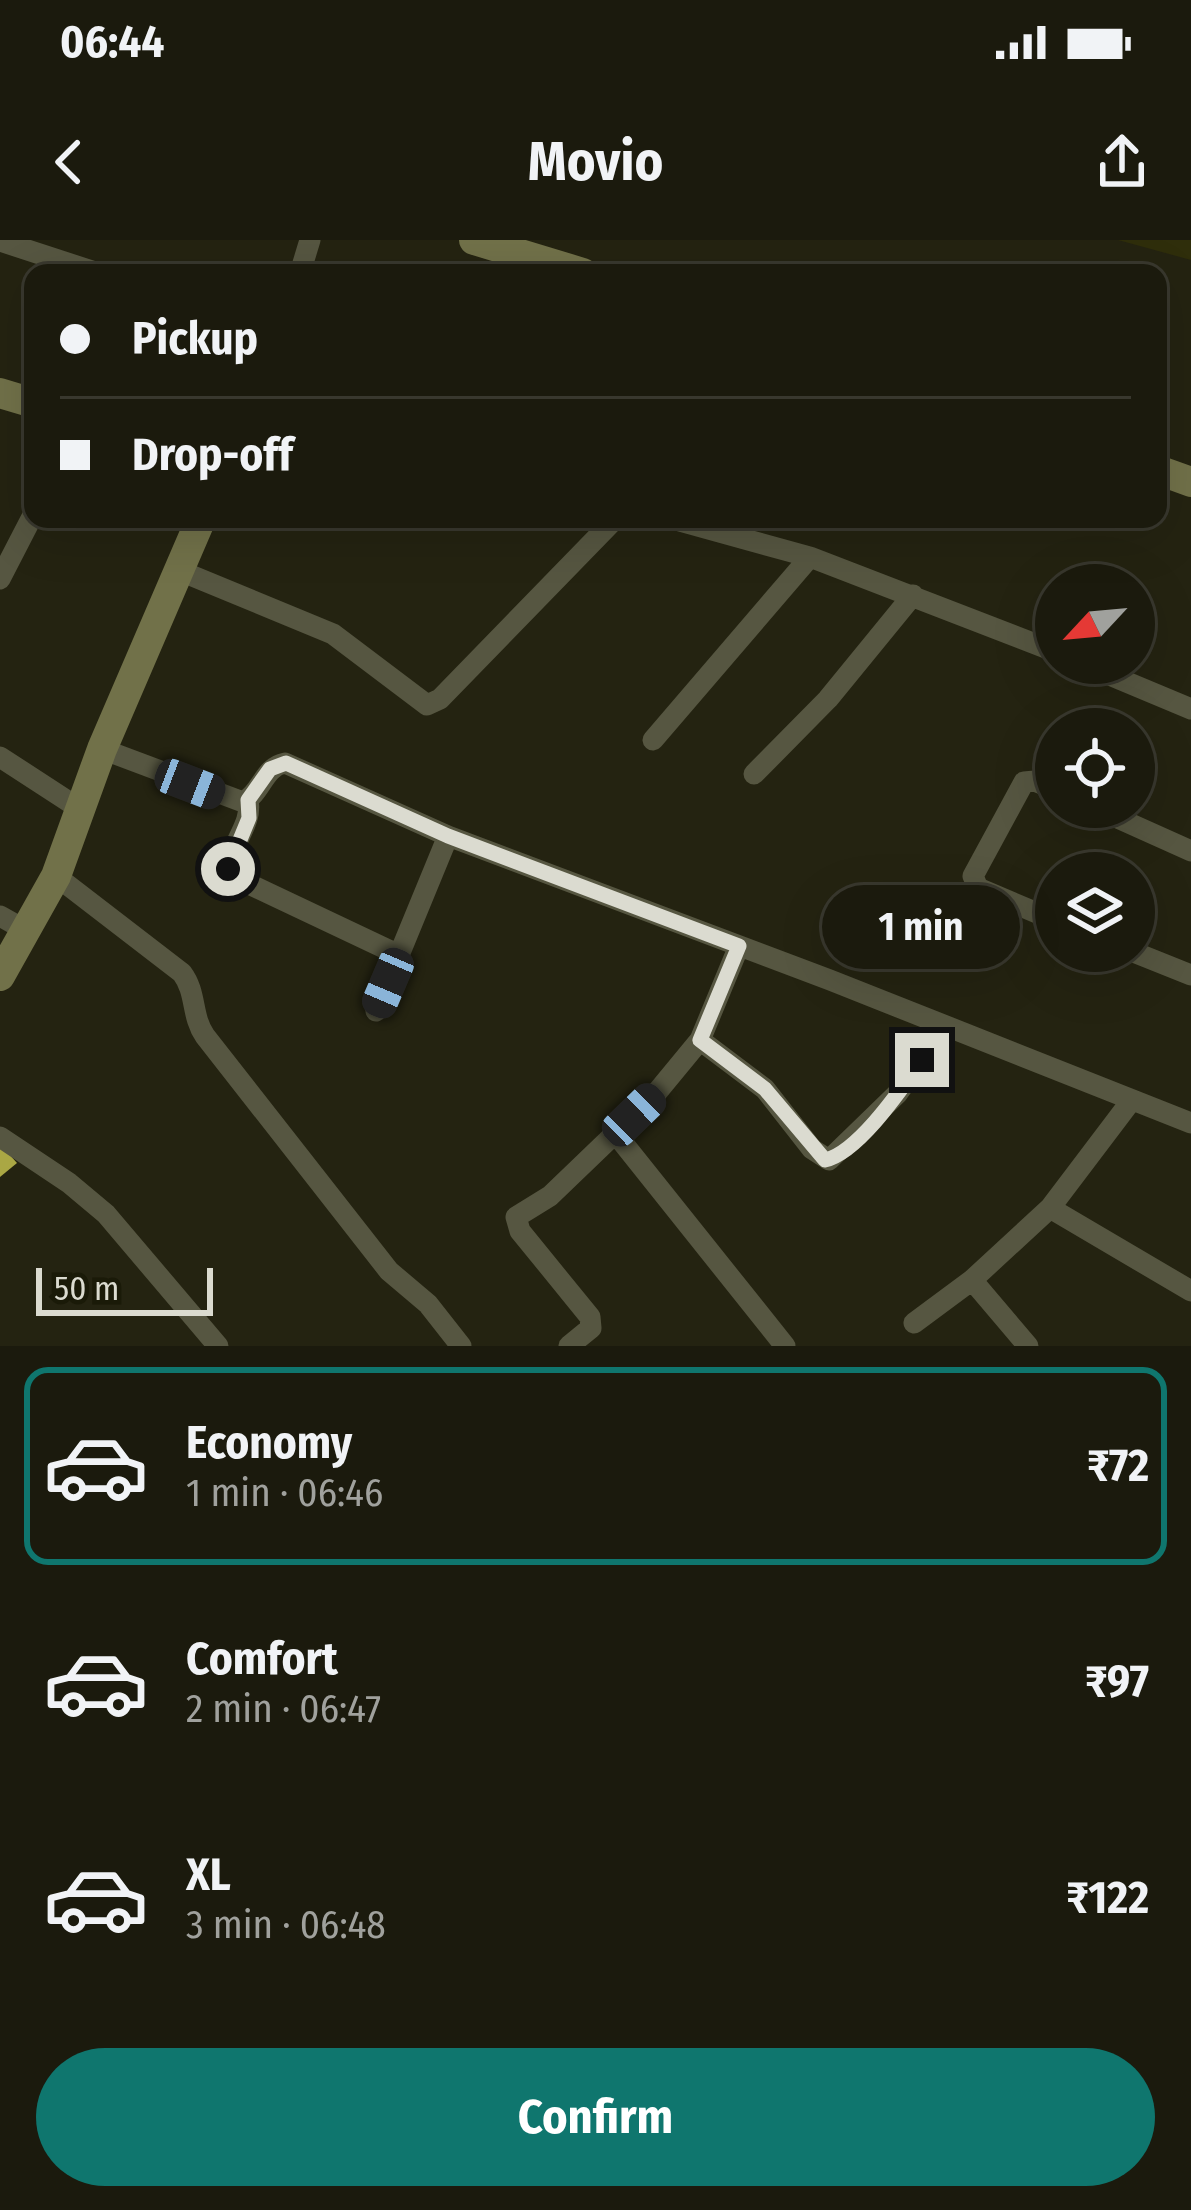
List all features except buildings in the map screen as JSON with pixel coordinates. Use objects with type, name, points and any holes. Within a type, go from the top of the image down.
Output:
[{"type":"street","points":[[474,240],[553,264]]},
{"type":"street","points":[[2,247],[65,264]]},
{"type":"street","points":[[0,579],[26,528]]},
{"type":"street","points":[[0,976],[12,923],[56,876],[102,749],[197,528]]},
{"type":"street","points":[[178,570],[334,634],[427,705],[440,699],[605,528]]},
{"type":"street","points":[[705,528],[810,557],[1035,644]]},
{"type":"street","points":[[652,740],[810,557]]},
{"type":"street","points":[[754,774],[828,699],[913,596]]},
{"type":"street","points":[[1132,684],[1191,709]]},
{"type":"street","points":[[102,749],[235,801],[248,800]]},
{"type":"street","points":[[0,757],[80,808]]},
{"type":"street","points":[[399,955],[232,876],[228,863],[249,818],[248,800],[270,769],[286,763],[448,836],[1191,1123]]},
{"type":"street","points":[[1035,781],[1024,782],[973,876],[977,888],[1035,912]]},
{"type":"street","points":[[1141,828],[1191,850]]},
{"type":"street","points":[[376,1011],[448,836]]},
{"type":"street","points":[[56,876],[182,974],[194,994],[195,1017],[205,1036],[389,1271],[428,1304],[461,1346]]},
{"type":"street","points":[[569,1346],[591,1328],[590,1317],[520,1231],[516,1217],[550,1196],[653,1097],[700,1040],[739,946]]},
{"type":"street","points":[[1155,961],[1191,975]]},
{"type":"street","points":[[700,1040],[765,1089],[825,1160],[835,1158],[874,1121],[946,1026]]},
{"type":"street","points":[[914,1323],[972,1280],[1050,1208],[1131,1101]]},
{"type":"street","points":[[615,1133],[784,1346]]},
{"type":"street","points":[[0,1137],[106,1214],[218,1346]]},
{"type":"street","points":[[1050,1208],[1191,1291]]},
{"type":"street","points":[[972,1280],[1028,1346]]},
{"type":"shaded area","points":[[1118,240],[1191,240],[1191,260]]},
{"type":"route","points":[[228,869],[249,818],[248,800],[270,769],[286,763],[448,836],[739,946],[700,1040],[765,1089],[825,1160],[835,1158],[874,1121],[922,1060]]}]
